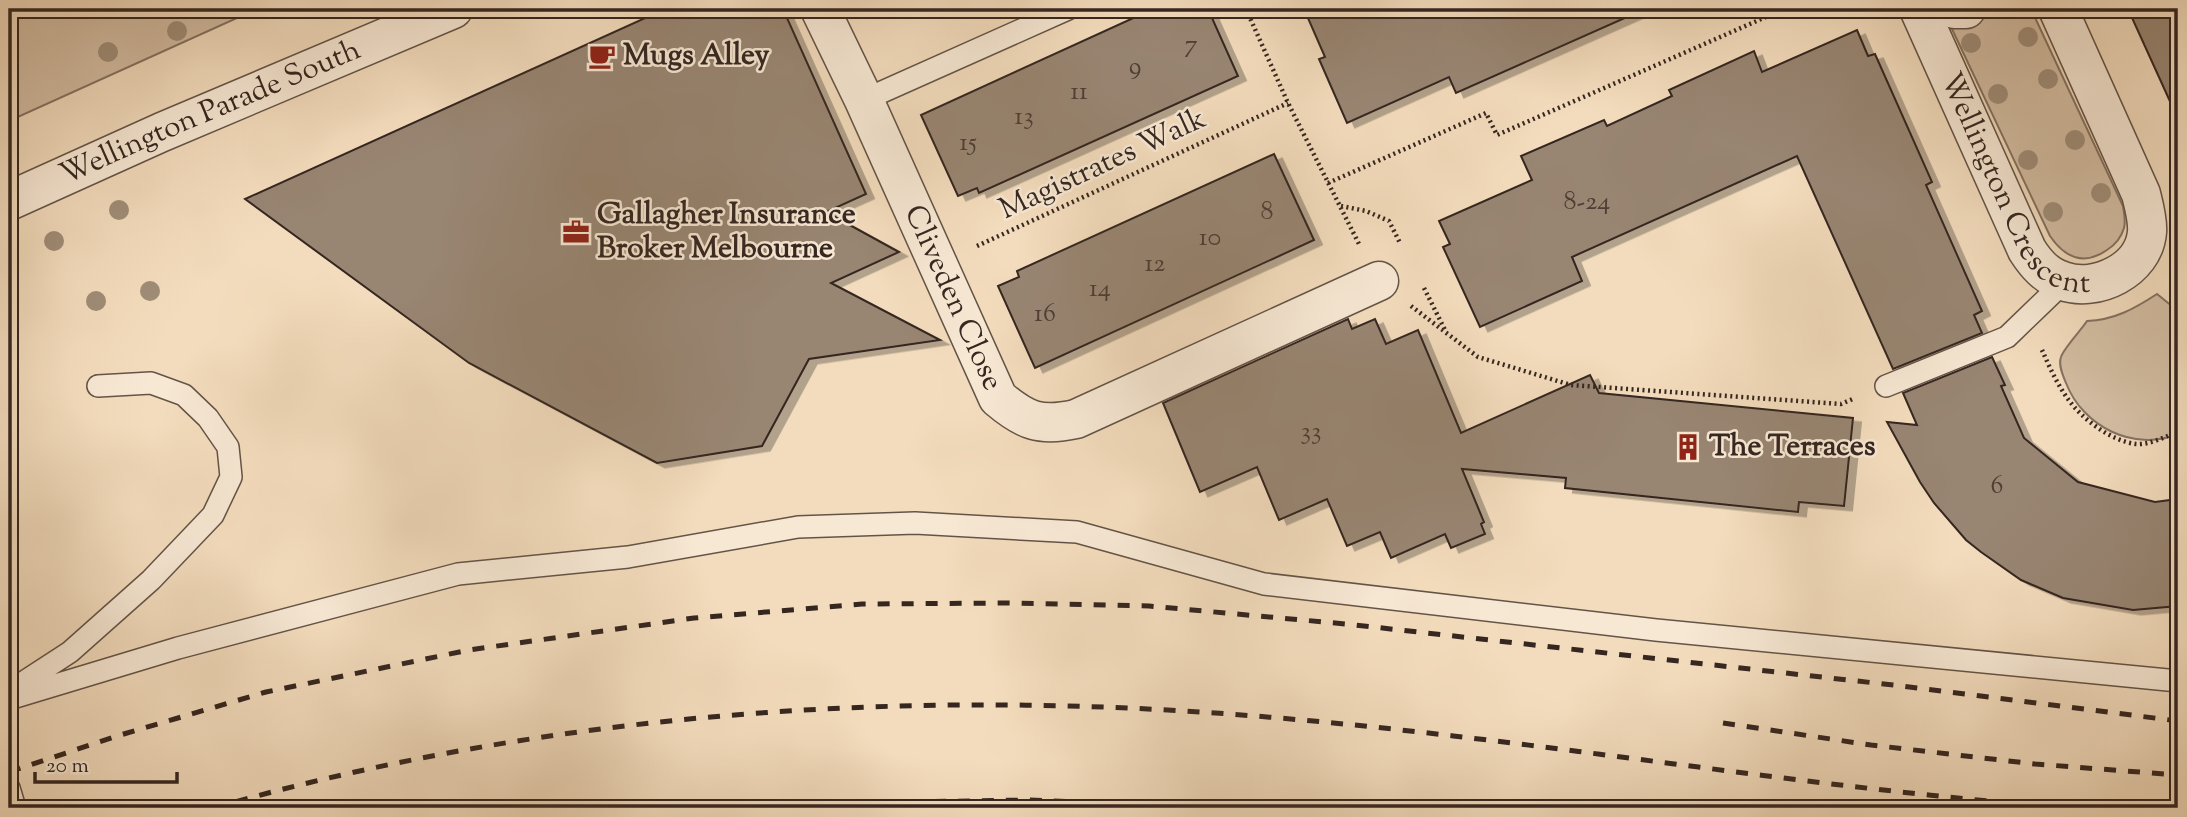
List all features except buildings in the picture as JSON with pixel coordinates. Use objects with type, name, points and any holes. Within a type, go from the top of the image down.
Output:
[{"type":"street","name":"Wellington Parade South","points":[[9,201],[162,132],[453,9]]},
{"type":"street","name":"Cliveden Close","points":[[820,9],[864,100],[998,398],[1013,411],[1033,420],[1054,424],[1076,419],[1379,281]]},
{"type":"street","name":"Wellington Crescent","points":[[1919,9],[2027,250],[2043,270],[2064,282],[2090,285],[2114,277],[2134,260],[2142,248],[2147,232],[2144,206],[2058,9]]},
{"type":"street","points":[[1954,9],[1966,9]]},
{"type":"lane","points":[[864,100],[1068,9]]},
{"type":"lane","points":[[1886,386],[2007,337],[2064,282]]},
{"type":"lane","points":[[9,692],[70,652],[151,580],[214,515],[230,477],[228,447],[208,418],[184,395],[151,383],[98,386]]},
{"type":"lane","points":[[9,699],[178,648],[458,575],[628,557],[798,527],[915,523],[1077,532],[1264,584],[1656,630],[2178,681]]},
{"type":"lane","points":[[9,788],[15,808]]},
{"type":"path","points":[[1246,9],[1288,103],[1379,281],[1478,357],[1571,384],[1842,404],[1886,386]]},
{"type":"path","points":[[1328,183],[1486,113],[1497,135],[1784,9]]},
{"type":"path","name":"Magistrates Walk","points":[[937,265],[1288,103]]},
{"type":"path","points":[[2028,317],[2048,365],[2068,400],[2087,419],[2113,437],[2138,444],[2161,439],[2178,431]]},
{"type":"shaded area","points":[[23,9],[257,9],[9,121],[9,21]]},
{"type":"shaded area","points":[[1992,9],[2031,9],[2123,206],[2125,223],[2121,235],[2113,246],[2099,255],[2090,258],[2075,257],[2062,250],[2050,236],[1951,27]]},
{"type":"shaded area","points":[[2157,294],[2178,311],[2178,434],[2144,440],[2112,432],[2084,412],[2066,383],[2060,360],[2062,353],[2087,321],[2124,313]]},
{"type":"railway","points":[[9,772],[117,736],[266,692],[469,650],[694,618],[862,604],[1149,606],[1346,624],[1902,686],[2178,721]]},
{"type":"railway","points":[[213,808],[342,775],[472,749],[603,729],[736,715],[868,707],[1001,705],[1134,708],[1368,726],[1870,788],[2071,808]]},
{"type":"railway","points":[[1723,723],[1871,745],[2035,764],[2178,775]]},
{"type":"railway","points":[[742,808],[1027,800],[1234,808]]},
{"type":"place","name":"Mugs Alley","points":[[602,56]]},
{"type":"place","name":"Gallagher Insurance Broker Melbourne","points":[[576,232]]},
{"type":"place","name":"The Terraces","points":[[1688,447]]}]
